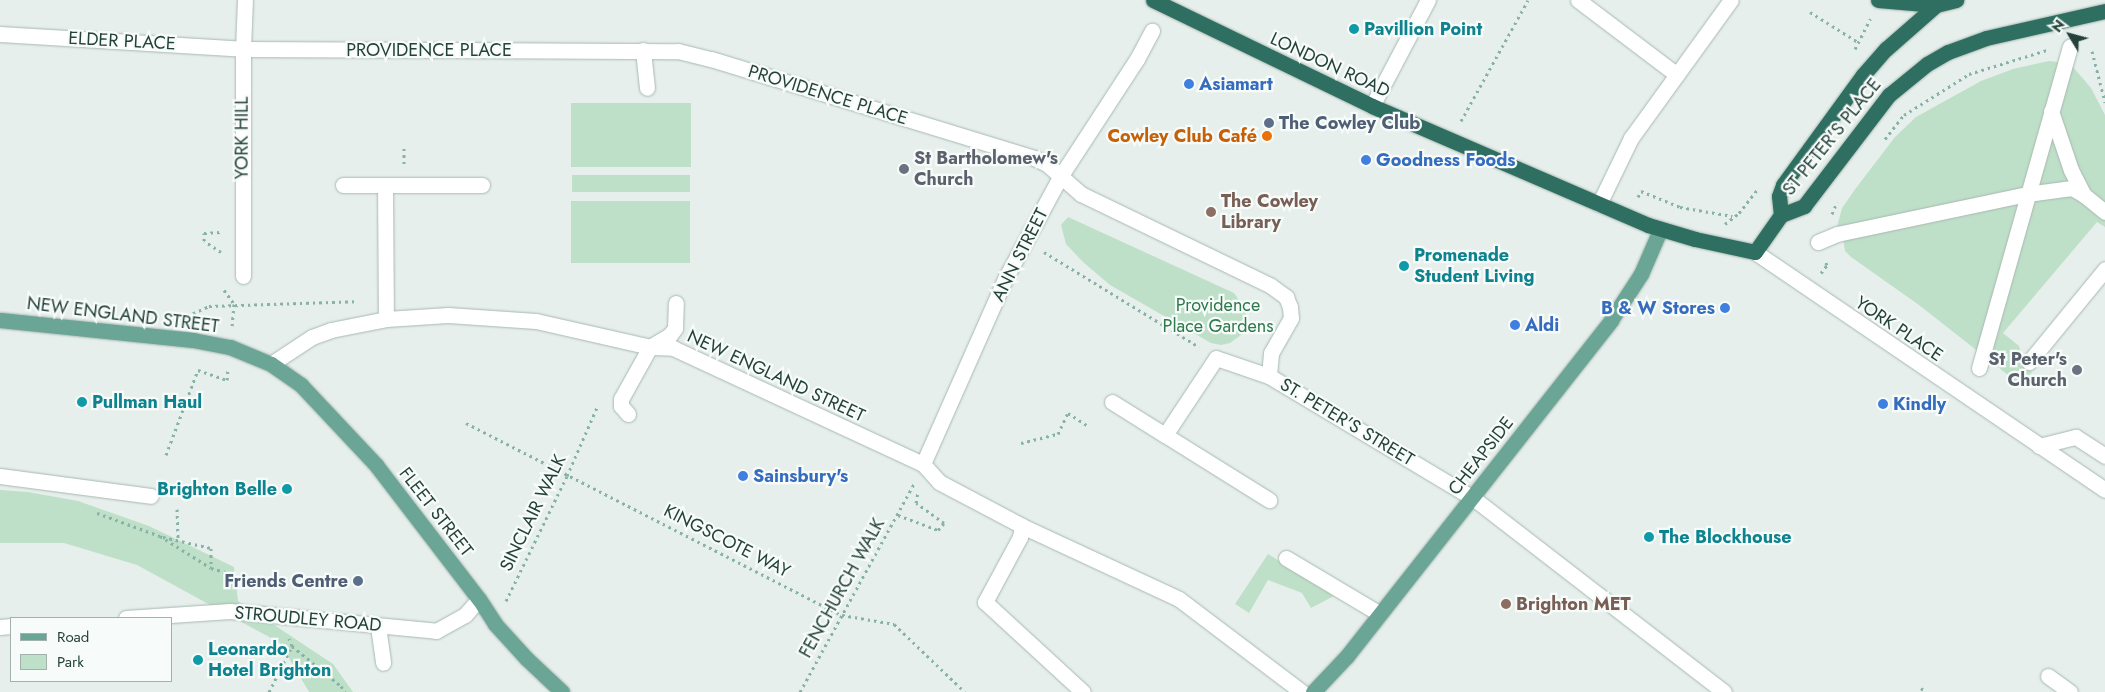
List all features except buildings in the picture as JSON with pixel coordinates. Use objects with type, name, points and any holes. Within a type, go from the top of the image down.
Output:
[{"type":"highway","name":"LONDON ROAD","points":[[1153,0],[1372,106],[1660,230]]},
{"type":"highway","name":"ST PETER'S PLACE","points":[[1781,215],[1779,196],[1783,185],[1862,75],[1886,49],[1936,5],[1956,0]]},
{"type":"highway","points":[[1876,6],[1936,5]]},
{"type":"highway","name":"ST PETER'S PLACE","points":[[1755,252],[1781,215],[1804,206],[1878,107],[1895,89],[1927,64],[1948,52],[1986,38],[2105,11]]},
{"type":"highway","name":"YORK PLACE","points":[[1660,230],[1755,252]]},
{"type":"main road","name":"CHEAPSIDE","points":[[1313,692],[1347,656],[1611,320],[1641,274],[1660,230]]},
{"type":"main road","name":"NEW ENGLAND STREET","points":[[0,320],[173,338],[230,346],[271,364]]},
{"type":"main road","name":"FLEET STREET","points":[[271,364],[301,385],[376,464],[479,598],[495,624],[527,659],[562,692]]},
{"type":"street","name":"YORK HILL","points":[[243,276],[243,49],[245,0]]},
{"type":"street","points":[[1372,106],[1428,0]]},
{"type":"street","points":[[1578,0],[1676,74]]},
{"type":"street","points":[[1599,204],[1631,138],[1731,0]]},
{"type":"street","name":"ANN STREET","points":[[923,464],[1006,278],[1060,177],[1137,58],[1152,31]]},
{"type":"street","name":"ELDER PLACE","points":[[0,34],[243,49]]},
{"type":"street","points":[[1978,368],[2050,110],[2070,47]]},
{"type":"street","name":"PROVIDENCE PLACE","points":[[243,49],[678,51],[1034,158],[1047,164],[1082,194],[1280,291],[1290,307],[1291,318],[1271,353],[1270,376]]},
{"type":"street","points":[[644,50],[647,88]]},
{"type":"street","points":[[2050,110],[2071,170],[2084,195]]},
{"type":"street","points":[[343,185],[482,185]]},
{"type":"street","points":[[385,185],[386,318]]},
{"type":"street","points":[[1818,242],[1838,234],[2028,194],[2072,188],[2105,212]]},
{"type":"street","name":"YORK PLACE","points":[[1755,252],[2105,490]]},
{"type":"street","points":[[2029,362],[2105,269]]},
{"type":"street","points":[[628,414],[621,406],[621,399],[650,347],[670,335],[675,328],[676,303]]},
{"type":"street","name":"NEW ENGLAND STREET","points":[[271,364],[312,337],[351,324],[386,318],[448,315],[536,321],[650,347],[673,348],[923,464],[939,482],[1022,526],[1179,599],[1302,692]]},
{"type":"street","points":[[1165,435],[1216,358]]},
{"type":"street","name":"ST. PETER'S STREET","points":[[1216,358],[1270,376],[1473,498],[1724,692]]},
{"type":"street","points":[[1112,402],[1269,500]]},
{"type":"street","points":[[2039,446],[2076,437],[2105,456]]},
{"type":"street","points":[[0,476],[151,496]]},
{"type":"street","points":[[1022,526],[1020,537],[985,602],[1083,692]]},
{"type":"street","points":[[1286,558],[1380,614]]},
{"type":"street","name":"STROUDLEY ROAD","points":[[141,617],[230,611],[436,631],[465,615],[479,598]]},
{"type":"street","points":[[378,626],[383,662]]},
{"type":"street","points":[[2048,676],[2070,692]]},
{"type":"path","points":[[1450,141],[1528,0]]},
{"type":"path","points":[[1810,12],[1858,42],[1876,6]]},
{"type":"path","points":[[1882,144],[1904,115],[1969,74],[2048,50],[2070,47],[2093,54],[2105,102]]},
{"type":"path","points":[[1822,272],[1827,265],[1818,242],[1842,195]]},
{"type":"path","points":[[1680,207],[1732,216]]},
{"type":"path","points":[[207,242],[204,241],[204,233],[242,231]]},
{"type":"path","points":[[1026,241],[1216,358]]},
{"type":"path","points":[[173,338],[186,316],[209,306],[365,301],[386,318]]},
{"type":"path","points":[[166,455],[198,370],[227,380],[230,346]]},
{"type":"path","name":"SINCLAIR WALK","points":[[495,624],[567,476],[595,413]]},
{"type":"path","points":[[1021,443],[1058,434],[1068,413],[1088,426]]},
{"type":"path","name":"KINGSCOTE WAY","points":[[466,423],[842,615],[894,624],[964,692]]},
{"type":"path","points":[[898,515],[938,530],[944,523],[916,503],[923,464]]},
{"type":"path","name":"FENCHURCH WALK","points":[[800,692],[907,498]]},
{"type":"path","points":[[177,509],[178,539]]},
{"type":"path","points":[[90,511],[160,536],[211,548],[211,568]]},
{"type":"path","points":[[160,536],[211,568],[228,573],[230,611]]},
{"type":"path","points":[[289,638],[292,646],[341,686],[345,692]]},
{"type":"path","points":[[269,692],[292,646]]},
{"type":"path","points":[[1921,688],[1926,692]]},
{"type":"green space","points":[[2049,61],[2066,63],[2073,67],[2091,88],[2105,115],[2105,227],[2097,222],[2003,333],[2019,346],[2025,368],[2032,372],[2022,386],[1919,305],[1851,257],[1845,251],[1842,231],[1837,227],[1842,208],[1856,188],[1895,137],[1916,117],[1981,81],[2013,69]]},
{"type":"green space","points":[[571,103],[691,103],[691,167],[571,167]]},
{"type":"green space","points":[[572,175],[690,175],[690,192],[572,192]]},
{"type":"green space","points":[[571,201],[690,201],[690,263],[571,263]]},
{"type":"green space","name":"Providence Place Gardens","points":[[1068,217],[1234,293],[1245,309],[1246,322],[1241,335],[1230,343],[1221,345],[1211,343],[1110,285],[1083,262],[1066,244],[1061,225]]},
{"type":"green space","points":[[0,490],[28,492],[78,501],[149,526],[234,567],[238,601],[333,664],[353,692],[309,692],[280,643],[137,565],[64,543],[0,543]]},
{"type":"green space","points":[[1268,554],[1334,596],[1311,608],[1302,593],[1268,580],[1249,613],[1235,604]]},
{"type":"place","name":"Pavillion Point","points":[[1354,29]]},
{"type":"place","name":"Asiamart","points":[[1189,84]]},
{"type":"place","name":"The Cowley Club","points":[[1269,123]]},
{"type":"place","name":"Cowley Club Café","points":[[1267,136]]},
{"type":"place","name":"Goodness Foods","points":[[1366,160]]},
{"type":"place","name":"St Bartholomew's Church","points":[[904,169]]},
{"type":"place","name":"The Cowley Library","points":[[1211,212]]},
{"type":"place","name":"Promenade Student Living","points":[[1404,266]]},
{"type":"place","name":"B & W Stores","points":[[1725,308]]},
{"type":"place","name":"Aldi","points":[[1515,325]]},
{"type":"place","name":"St Peter's Church","points":[[2077,370]]},
{"type":"place","name":"Pullman Haul","points":[[82,402]]},
{"type":"place","name":"Kindly","points":[[1883,404]]},
{"type":"place","name":"Sainsbury's","points":[[743,476]]},
{"type":"place","name":"Brighton Belle","points":[[287,489]]},
{"type":"place","name":"The Blockhouse","points":[[1649,537]]},
{"type":"place","name":"Friends Centre","points":[[358,581]]},
{"type":"place","name":"Brighton MET","points":[[1506,604]]},
{"type":"place","name":"Leonardo Hotel Brighton","points":[[198,660]]}]
